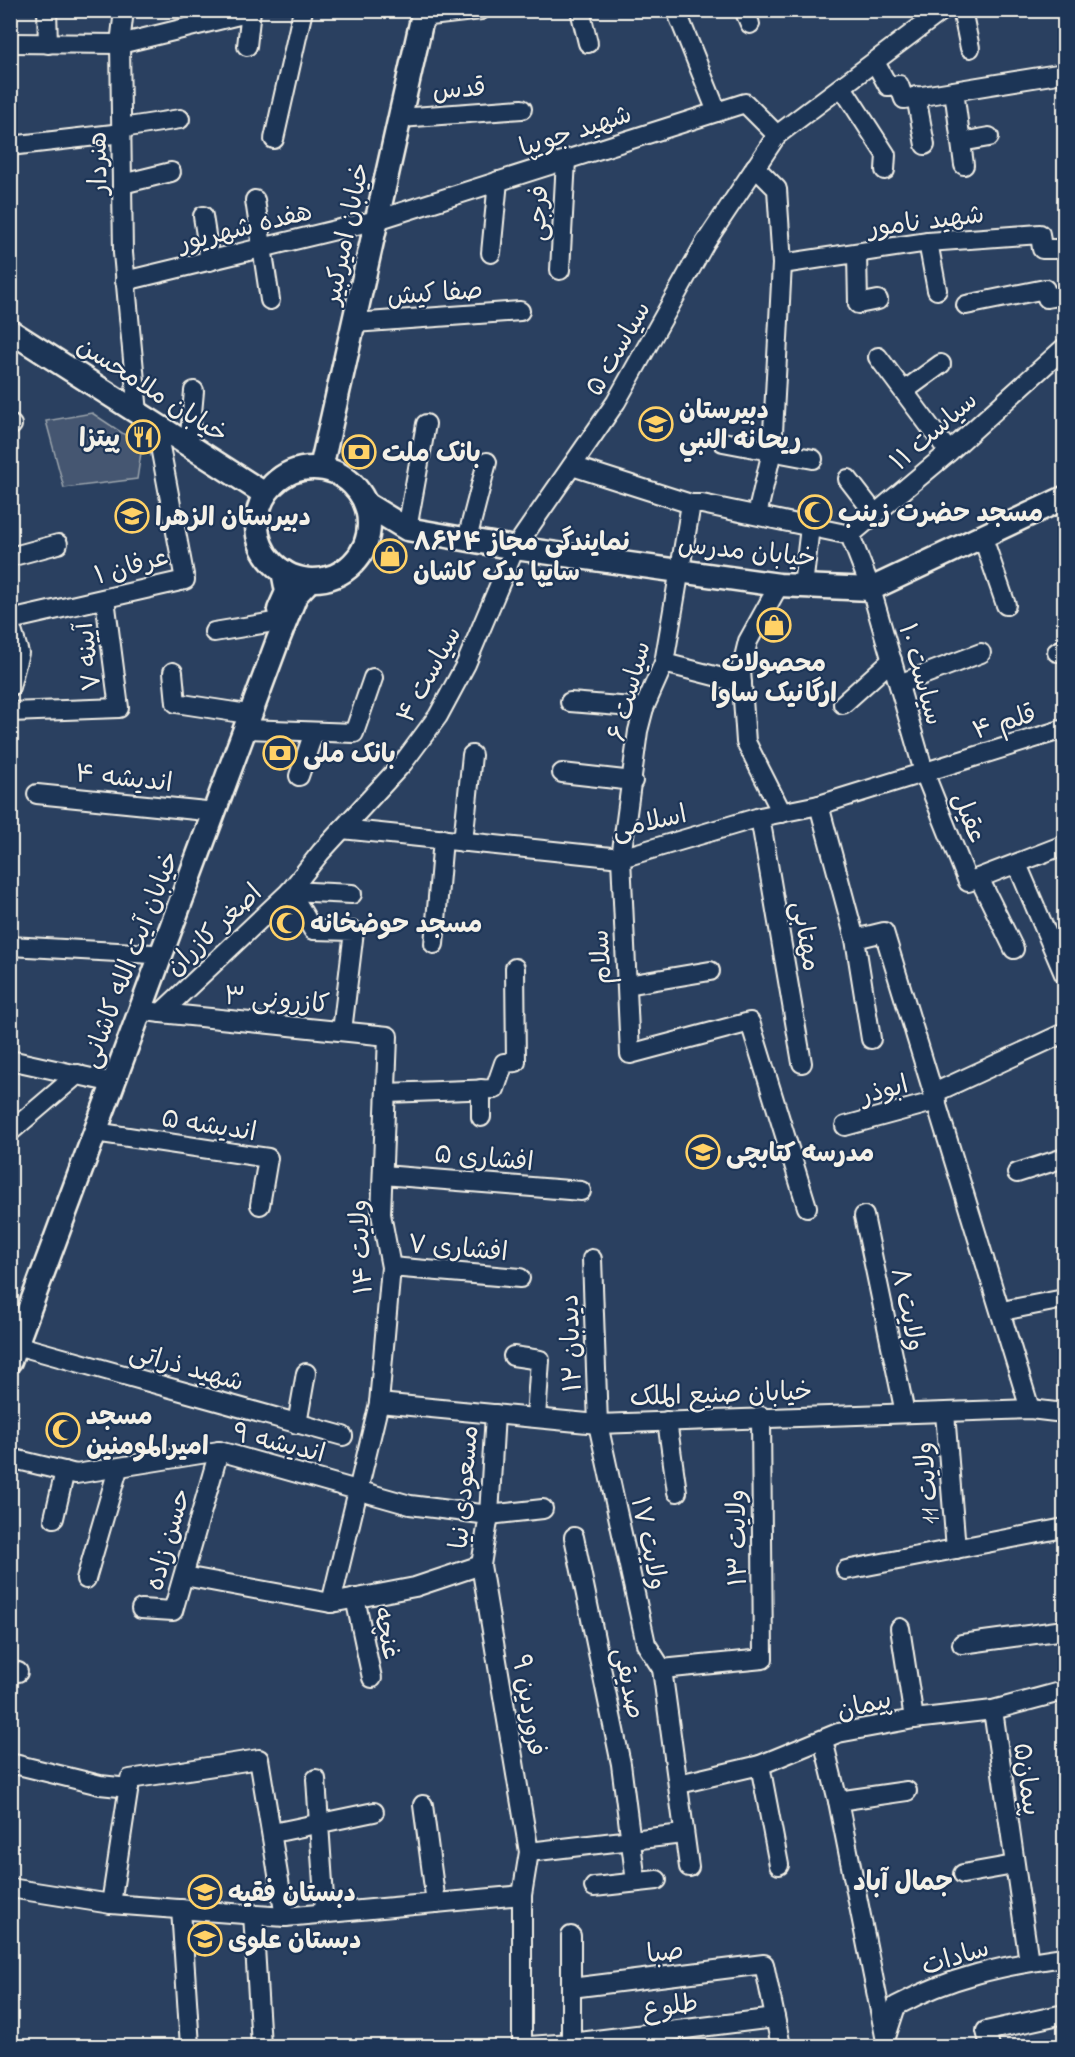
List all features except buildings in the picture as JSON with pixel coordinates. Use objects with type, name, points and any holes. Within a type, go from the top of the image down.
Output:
[{"type":"main road","name":"خیابان امیرکبیر","points":[[321,468],[423,14]]},
{"type":"main road","name":"خیابان ملامحسن","points":[[10,332],[265,494]]},
{"type":"main road","points":[[366,504],[370,527],[368,538],[354,563],[341,573],[326,579],[309,581],[283,571],[267,557],[260,542],[256,526],[258,510],[265,494],[284,476],[302,469],[321,468],[349,480],[366,504],[406,528]]},
{"type":"main road","name":"خیابان مدرس","points":[[406,528],[515,548],[779,585],[871,589],[1065,498]]},
{"type":"main road","points":[[368,538],[406,528]]},
{"type":"main road","name":"خیابان آیت الله کاشانی","points":[[12,1347],[95,1132],[150,1011],[274,622],[287,592],[283,571]]},
{"type":"main road","name":"خیابان آیت الله کاشانی","points":[[12,1347],[105,1081],[206,811],[296,595],[309,581]]},
{"type":"street","points":[[47,10],[48,44]]},
{"type":"street","name":"هنردار","points":[[124,10],[120,44],[125,281],[147,419]]},
{"type":"street","points":[[274,139],[303,10]]},
{"type":"street","points":[[423,14],[481,10]]},
{"type":"street","points":[[580,10],[588,43]]},
{"type":"street","points":[[676,10],[717,112]]},
{"type":"street","name":"سیاست ۵","points":[[515,548],[616,402],[705,243],[777,135],[943,10]]},
{"type":"street","points":[[962,10],[970,48]]},
{"type":"street","points":[[10,43],[120,44],[244,12],[247,46]]},
{"type":"street","points":[[875,62],[888,86],[899,85],[904,99],[1065,73]]},
{"type":"street","points":[[843,87],[886,155],[885,170]]},
{"type":"street","points":[[954,91],[964,165]]},
{"type":"street","points":[[916,96],[925,145]]},
{"type":"street","name":"شهید جویپا","points":[[377,220],[745,103],[777,135]]},
{"type":"street","name":"قدس","points":[[400,118],[522,108]]},
{"type":"street","points":[[10,147],[122,131],[180,119]]},
{"type":"street","points":[[960,142],[988,137]]},
{"type":"street","name":"فرجی","points":[[560,270],[566,160]]},
{"type":"street","points":[[755,167],[777,189],[782,264],[771,451],[757,515]]},
{"type":"street","points":[[122,184],[171,172]]},
{"type":"street","points":[[491,253],[498,181]]},
{"type":"street","points":[[255,200],[270,300]]},
{"type":"street","points":[[203,216],[210,261]]},
{"type":"street","name":"هفده شهریور","points":[[125,281],[261,250],[377,220]]},
{"type":"street","name":"شهید نامور","points":[[782,264],[928,242],[1040,234],[1042,249],[1065,249]]},
{"type":"street","points":[[928,242],[937,290]]},
{"type":"street","points":[[857,254],[858,304],[878,300]]},
{"type":"street","points":[[966,305],[1045,289],[1047,298],[1065,295]]},
{"type":"street","name":"صفا کیش","points":[[354,323],[520,311]]},
{"type":"street","name":"سیاست ۱۱","points":[[850,536],[949,452],[1065,348]]},
{"type":"street","points":[[878,357],[949,452]]},
{"type":"street","points":[[904,391],[940,364]]},
{"type":"street","points":[[189,446],[194,391]]},
{"type":"street","name":"عرفان ۱","points":[[10,622],[185,580],[147,419]]},
{"type":"street","points":[[406,528],[426,424]]},
{"type":"street","points":[[723,442],[813,459]]},
{"type":"street","points":[[467,539],[487,462]]},
{"type":"street","points":[[572,466],[691,504],[757,515],[850,536],[871,589]]},
{"type":"street","points":[[848,479],[875,514]]},
{"type":"street","name":"سیاست ۶","points":[[621,858],[638,731],[644,708],[664,663],[691,504]]},
{"type":"street","points":[[803,586],[810,527]]},
{"type":"street","points":[[983,538],[1006,605]]},
{"type":"street","points":[[10,557],[58,544]]},
{"type":"street","name":"سیاست ۴","points":[[290,891],[342,829],[404,763],[438,716],[466,664],[515,548]]},
{"type":"street","points":[[779,585],[747,641],[741,670],[746,742],[782,813]]},
{"type":"street","name":"سیاست ۱۰","points":[[871,589],[924,772]]},
{"type":"street","name":"آیینه ۷","points":[[10,712],[119,708],[105,599]]},
{"type":"street","points":[[10,622],[19,653],[10,687]]},
{"type":"street","points":[[214,632],[274,622]]},
{"type":"street","points":[[899,684],[981,653]]},
{"type":"street","points":[[843,704],[892,660]]},
{"type":"street","points":[[664,663],[742,682]]},
{"type":"street","points":[[173,672],[176,703],[243,721],[314,732],[354,733],[373,678]]},
{"type":"street","points":[[570,702],[644,708]]},
{"type":"street","name":"قلم ۴","points":[[924,772],[1065,729]]},
{"type":"street","points":[[299,776],[314,732]]},
{"type":"street","points":[[463,842],[472,755]]},
{"type":"street","name":"اسلامی","points":[[342,829],[621,858],[760,817],[819,805],[924,772]]},
{"type":"street","name":"عقیل","points":[[924,772],[974,880],[1014,949]]},
{"type":"street","points":[[562,773],[633,781]]},
{"type":"street","name":"اندیشه ۴","points":[[38,794],[206,811]]},
{"type":"street","points":[[819,805],[855,939],[871,1039]]},
{"type":"street","name":"مهتابی","points":[[760,817],[802,1063]]},
{"type":"street","points":[[434,944],[443,839]]},
{"type":"street","points":[[974,880],[1065,845]]},
{"type":"street","name":"سلام","points":[[621,858],[630,1054],[750,1022],[807,1208]]},
{"type":"street","points":[[1017,864],[1065,974]]},
{"type":"street","points":[[290,891],[352,894]]},
{"type":"street","points":[[290,891],[313,930],[354,931],[342,1031]]},
{"type":"street","name":"اصغر کازران","points":[[150,1011],[290,891]]},
{"type":"street","points":[[855,939],[884,932],[1030,1408]]},
{"type":"street","points":[[10,946],[153,954]]},
{"type":"street","points":[[386,1093],[495,1089],[504,1063],[516,1062],[515,968]]},
{"type":"street","points":[[627,985],[710,971]]},
{"type":"street","name":"کازرونی ۳","points":[[150,1011],[388,1036]]},
{"type":"street","name":"ابوذر","points":[[845,1126],[936,1097],[1065,1033]]},
{"type":"street","name":"ولایت ۱۴","points":[[332,1603],[380,1403],[392,1267],[381,1215],[388,1036]]},
{"type":"street","points":[[10,1060],[105,1081]]},
{"type":"street","points":[[10,1132],[78,1074]]},
{"type":"street","points":[[481,1089],[481,1118]]},
{"type":"street","name":"اندیشه ۵","points":[[95,1132],[268,1158],[260,1204]]},
{"type":"street","points":[[1017,1173],[1065,1158]]},
{"type":"street","name":"افشاری ۵","points":[[383,1175],[582,1191]]},
{"type":"street","name":"ولایت ۸","points":[[864,1216],[905,1413]]},
{"type":"street","name":"دیدبان ۱۲","points":[[592,1260],[598,1424]]},
{"type":"street","name":"افشاری ۷","points":[[392,1267],[520,1278]]},
{"type":"street","points":[[1002,1311],[1065,1299]]},
{"type":"street","name":"شهید ذراتی","points":[[12,1347],[343,1436]]},
{"type":"street","points":[[513,1356],[540,1360],[536,1417]]},
{"type":"street","points":[[297,1424],[306,1373]]},
{"type":"street","name":"خیابان صنیع الملک","points":[[380,1403],[598,1424],[761,1416],[945,1413],[1030,1408],[1065,1413]]},
{"type":"street","name":"ولایت 11","points":[[945,1413],[956,1549]]},
{"type":"street","name":"مسعودی نیا","points":[[481,1565],[489,1515],[495,1414]]},
{"type":"street","name":"ولایت ۱۳","points":[[662,1669],[763,1659],[761,1416]]},
{"type":"street","points":[[667,1421],[677,1492]]},
{"type":"street","name":"ولایت ۱۷","points":[[598,1424],[646,1644],[662,1669]]},
{"type":"street","name":"اندیشه ۹","points":[[10,1458],[76,1474],[118,1470],[219,1451],[410,1505],[489,1515],[543,1509]]},
{"type":"street","name":"حسن زاده","points":[[141,1609],[173,1611],[219,1451]]},
{"type":"street","points":[[86,1579],[118,1470]]},
{"type":"street","points":[[54,1518],[65,1471]]},
{"type":"street","points":[[846,1570],[1065,1528]]},
{"type":"street","name":"صدیقی","points":[[574,1537],[621,1764],[630,1840]]},
{"type":"street","points":[[184,1576],[332,1603],[415,1587],[481,1565]]},
{"type":"street","name":"فروردین ۹","points":[[481,1565],[529,1852],[522,1896],[522,2046]]},
{"type":"street","name":"غنچه","points":[[355,1598],[372,1678]]},
{"type":"street","points":[[900,1628],[914,1719]]},
{"type":"street","points":[[962,1644],[1065,1630]]},
{"type":"street","points":[[662,1669],[689,1867]]},
{"type":"street","name":"پیمان","points":[[679,1784],[760,1765],[838,1734],[914,1719],[993,1710],[1065,1691]]},
{"type":"street","name":"پیمان۵","points":[[993,1710],[1029,1962]]},
{"type":"street","points":[[823,1740],[838,1801],[886,2042]]},
{"type":"street","points":[[111,1904],[130,1779],[259,1759],[285,1917]]},
{"type":"street","points":[[10,1763],[100,1785],[129,1788]]},
{"type":"street","points":[[760,1765],[779,1865]]},
{"type":"street","points":[[316,1779],[325,1913]]},
{"type":"street","points":[[838,1801],[907,1791]]},
{"type":"street","points":[[423,1805],[436,1903]]},
{"type":"street","points":[[273,1833],[374,1812]]},
{"type":"street","points":[[529,1852],[683,1833]]},
{"type":"street","points":[[630,1840],[636,1882]]},
{"type":"street","points":[[963,1874],[1014,1865]]},
{"type":"street","points":[[594,1887],[657,1880]]},
{"type":"street","points":[[10,1888],[111,1904],[285,1917],[522,1896]]},
{"type":"street","points":[[181,1910],[190,2046]]},
{"type":"street","points":[[253,1914],[261,2046]]},
{"type":"street","points":[[571,1936],[571,2043]]},
{"type":"street","name":"سادات","points":[[886,2042],[896,2006],[932,1987],[976,1973],[1065,1957]]},
{"type":"street","name":"صبا","points":[[571,1988],[764,1964],[775,2018]]},
{"type":"street","points":[[988,2038],[1065,2014]]},
{"type":"street","points":[[775,2018],[781,2046]]},
{"type":"street","name":"طلوع","points":[[529,2046],[775,2018]]},
{"type":"shaded area","points":[[92,413],[142,446],[137,479],[64,488],[46,421]]},
{"type":"place","name":"دبيرستان ريحانه النبي","points":[[656,424]]},
{"type":"place","name":"پیتزا","points":[[143,437]]},
{"type":"place","name":"بانک ملت","points":[[359,452]]},
{"type":"place","name":"مسجد حضرت زینب","points":[[815,512]]},
{"type":"place","name":"دبیرستان الزهرا","points":[[132,516]]},
{"type":"place","name":"نمایندگی مجاز ۸۶۲۴ سایپا یدک کاشان","points":[[390,556]]},
{"type":"place","name":"محصولات ارگانیک ساوا","points":[[774,625]]},
{"type":"place","name":"بانک ملی","points":[[280,753]]},
{"type":"place","name":"مسجد حوضخانه","points":[[287,923]]},
{"type":"place","name":"مدرسه کتابچی","points":[[703,1152]]},
{"type":"place","name":"مسجد امیرالمومنین","points":[[63,1430]]},
{"type":"place","name":"دبستان فقیه","points":[[205,1892]]},
{"type":"place","name":"دبستان علوی","points":[[205,1939]]},
{"type":"district","name":"جمال آباد","points":[[903,1881]]}]
